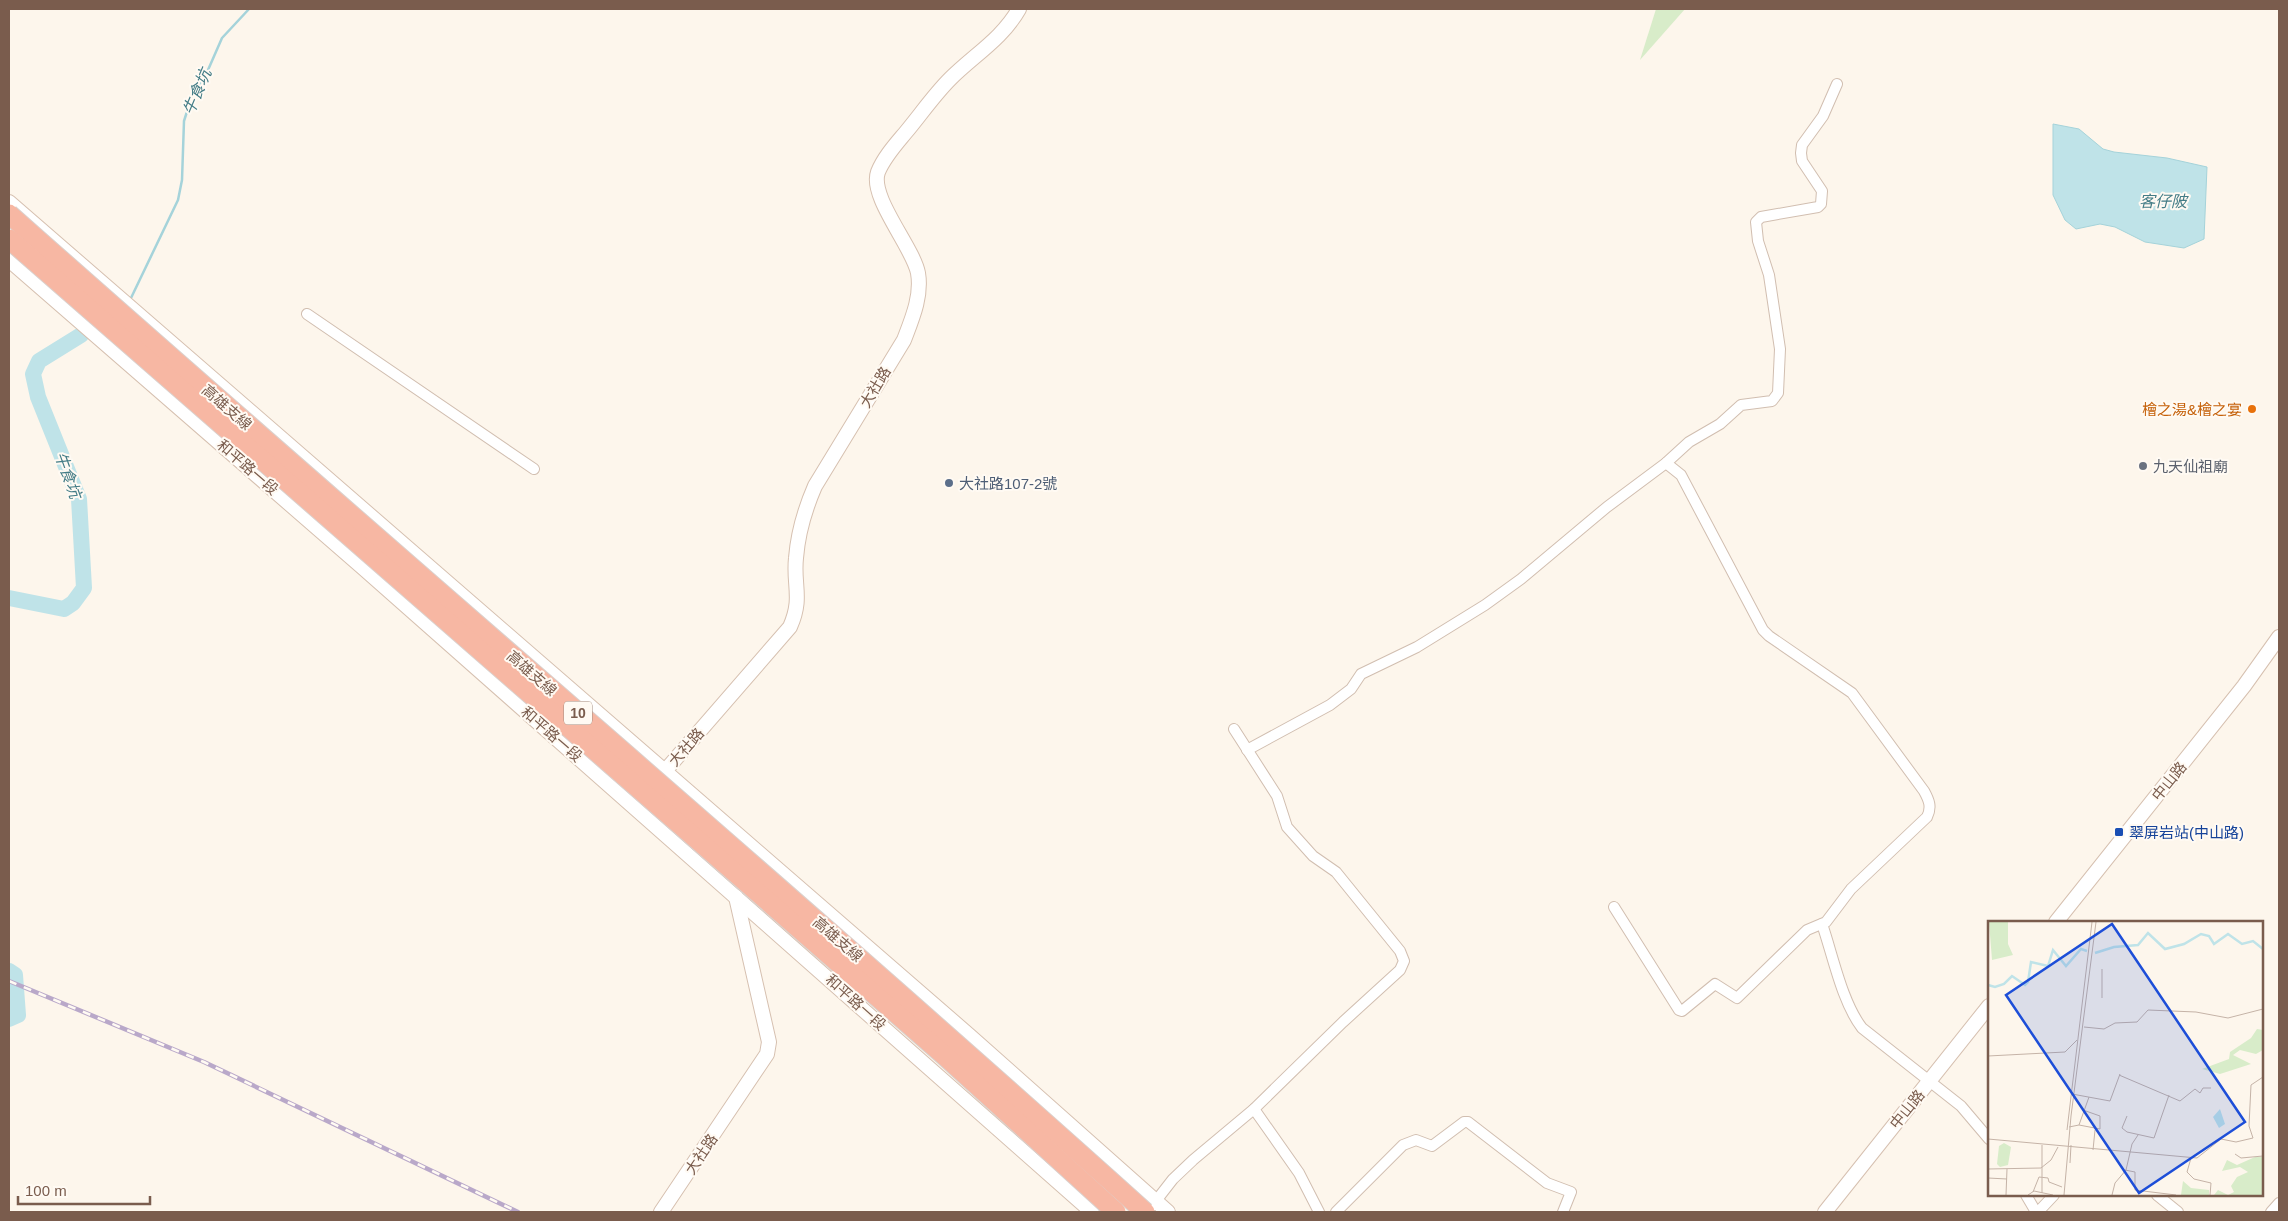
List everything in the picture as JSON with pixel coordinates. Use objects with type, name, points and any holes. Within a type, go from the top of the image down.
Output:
[{"type":"highway","name":"高雄支線","points":[[9,214],[184,369],[1149,1209]]},
{"type":"highway","name":"高雄支線","points":[[9,239],[937,1050],[1116,1212]]},
{"type":"street","name":"大社路","points":[[665,771],[790,626],[796,615],[798,600],[795,560],[809,501],[815,486],[904,340],[911,323],[919,290],[918,272],[878,191],[877,173],[889,153],[950,79],[991,44],[1011,22],[1019,9]]},
{"type":"street","points":[[1247,750],[1330,705],[1350,689],[1361,674],[1417,647],[1485,605],[1521,579],[1607,507],[1666,463],[1689,442],[1720,424],[1741,406],[1767,403],[1775,399],[1778,392],[1780,349],[1769,276],[1758,241],[1756,222],[1761,217],[1818,207],[1821,204],[1822,191],[1802,161],[1800,152],[1802,144],[1823,116],[1837,84]]},
{"type":"street","name":"和平路一段","points":[[9,202],[962,1029],[1149,1209],[1168,1212]]},
{"type":"street","name":"和平路一段","points":[[9,227],[371,545],[445,596],[503,630]]},
{"type":"street","name":"和平路一段","points":[[9,260],[736,897],[1092,1212]]},
{"type":"street","points":[[307,314],[534,469]]},
{"type":"street","points":[[1614,907],[1677,1008],[1682,1011],[1714,984],[1732,997],[1741,996],[1807,930],[1822,924],[1830,918],[1852,889],[1927,817],[1930,805],[1924,792],[1852,693],[1763,630],[1681,475],[1666,463]]},
{"type":"street","name":"中山路","points":[[2057,921],[2279,637]]},
{"type":"street","points":[[2264,658],[2279,655]]},
{"type":"street","points":[[1149,1209],[1173,1179],[1192,1160],[1254,1109],[1342,1022],[1400,970],[1404,961],[1400,951],[1336,872],[1314,856],[1287,826],[1277,796],[1234,729]]},
{"type":"street","name":"大社路","points":[[661,1212],[767,1054],[769,1042],[736,897]]},
{"type":"street","points":[[1822,924],[1856,1020],[1878,1042],[1961,1106],[1988,1138]]},
{"type":"street","name":"中山路","points":[[1825,1212],[1988,1007]]},
{"type":"street","points":[[1254,1109],[1299,1173],[1319,1212]]},
{"type":"street","points":[[1336,1212],[1403,1144],[1416,1140],[1432,1146],[1464,1122],[1547,1183],[1572,1192],[1563,1212]]},
{"type":"street","points":[[2027,1196],[2037,1212],[2053,1196]]},
{"type":"street","points":[[2158,1196],[2178,1212]]},
{"type":"street","points":[[2272,1212],[2279,1203]]},
{"type":"green space","points":[[1656,9],[1685,9],[1640,60]]},
{"type":"water","name":"客仔陂","points":[[2053,124],[2079,129],[2103,149],[2167,158],[2207,167],[2204,239],[2184,248],[2145,242],[2115,227],[2100,224],[2076,229],[2065,220],[2053,195]]},
{"type":"waterway","name":"牛食坑","points":[[131,298],[178,200],[182,180],[184,121],[192,96],[208,70],[222,38],[249,9]]},
{"type":"waterway","name":"牛食坑","points":[[9,598],[64,609],[73,603],[84,588],[79,499],[38,397],[33,374],[39,361],[81,335]]},
{"type":"waterway","name":"牛食坑","points":[[9,971],[15,975],[18,1015],[9,1019]]},
{"type":"railway","points":[[9,981],[204,1062],[518,1212]]},
{"type":"place","name":"檜之湯&檜之宴","points":[[2252,409]]},
{"type":"place","name":"九天仙祖廟","points":[[2143,466]]},
{"type":"place","name":"大社路107-2號","points":[[949,483]]},
{"type":"place","name":"翠屏岩站(中山路)","points":[[2119,832]]}]
